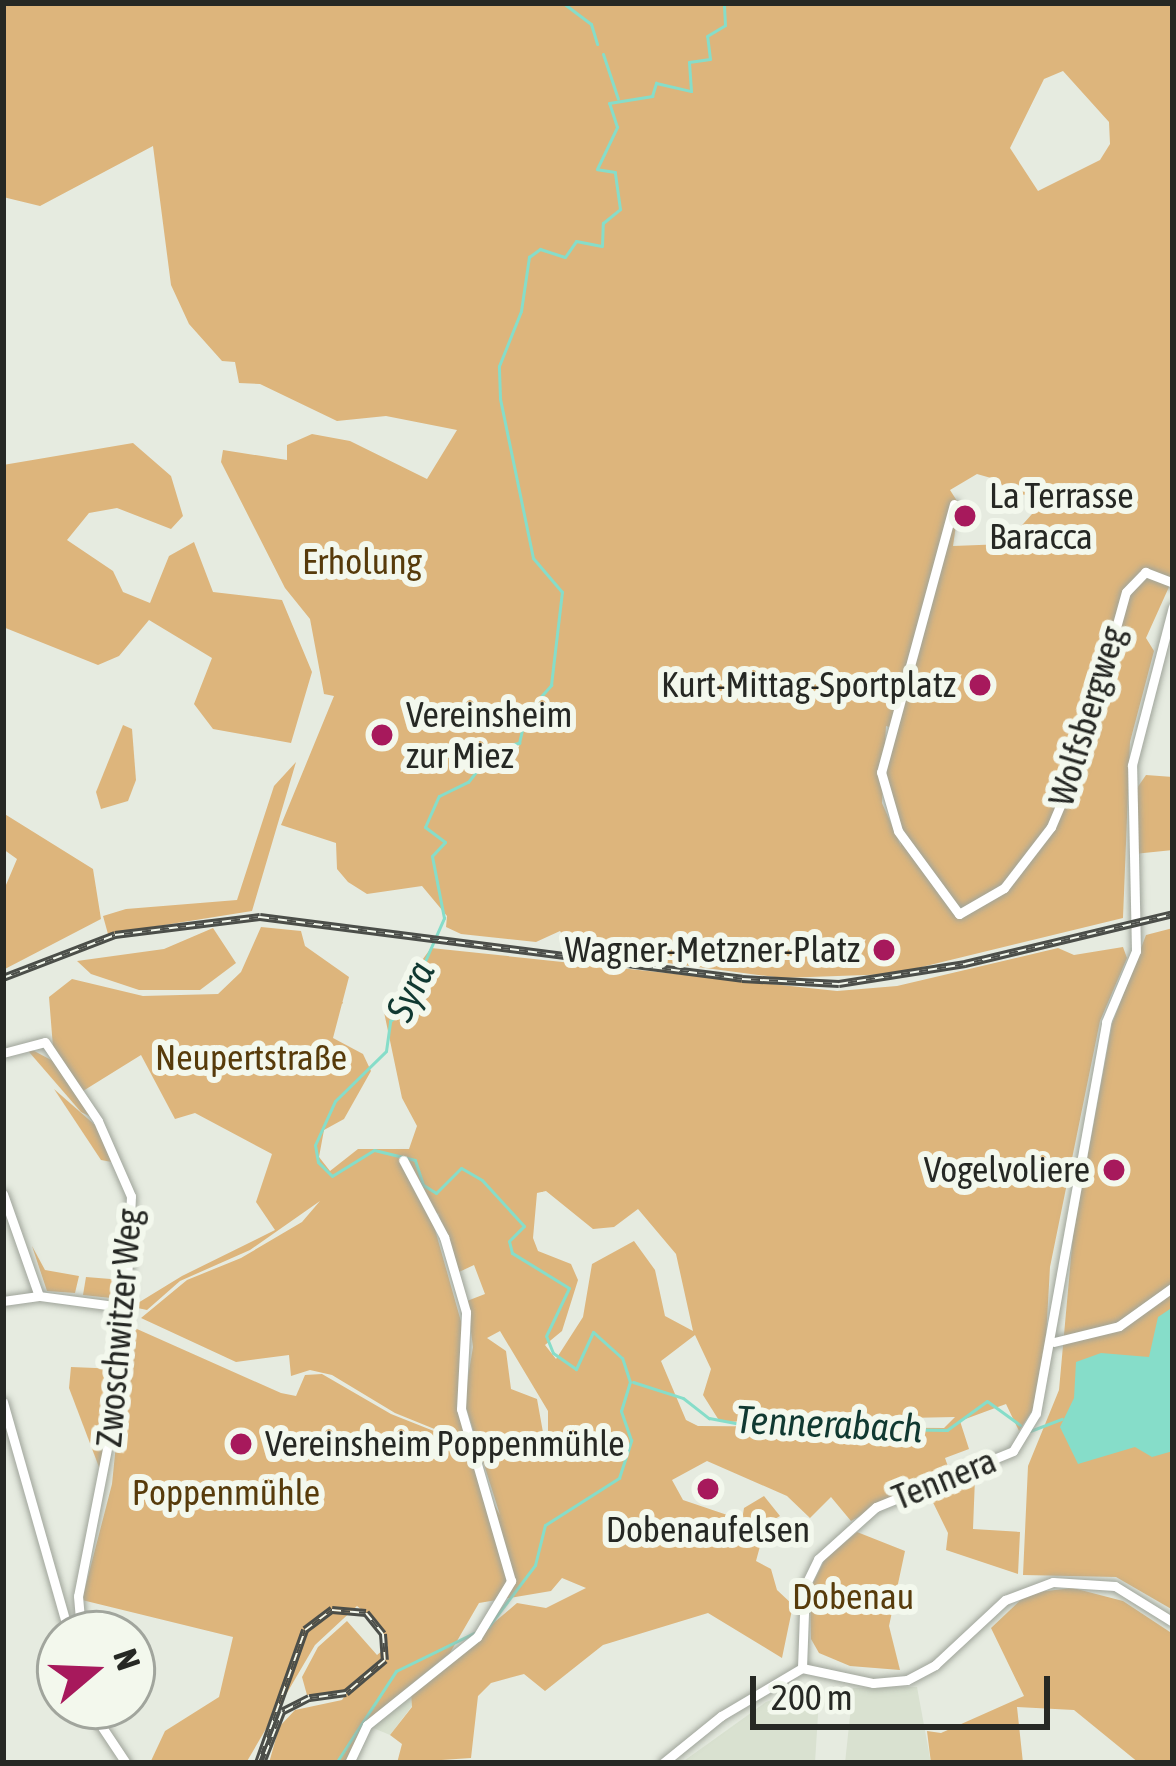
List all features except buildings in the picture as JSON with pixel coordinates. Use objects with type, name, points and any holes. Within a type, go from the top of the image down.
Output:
[{"type":"street","name":"Wolfsbergweg","points":[[954,504],[881,772],[898,831],[958,914],[1004,888],[1051,827],[1079,760],[1126,592],[1145,572],[1173,584]]},
{"type":"street","name":"Wolfsbergweg","points":[[1036,1413],[1054,1342],[1106,1022],[1136,951],[1132,765],[1173,607]]},
{"type":"street","name":"Zwoschwitzer Weg","points":[[3,1053],[45,1042],[98,1121],[131,1196],[121,1307],[123,1367],[79,1610]]},
{"type":"street","points":[[349,1763],[384,1706],[477,1637],[512,1568],[460,1409],[466,1312],[444,1237],[403,1160]]},
{"type":"street","points":[[3,1194],[39,1296]]},
{"type":"street","points":[[1054,1342],[1119,1326],[1173,1287]]},
{"type":"street","points":[[3,1301],[39,1296],[121,1307]]},
{"type":"street","points":[[3,1402],[62,1610]]},
{"type":"street","name":"Tennera","points":[[802,1668],[805,1586],[818,1559],[876,1507],[1013,1451],[1036,1413]]},
{"type":"street","points":[[663,1763],[721,1716],[802,1668],[873,1683],[907,1680],[935,1666],[1004,1600],[1053,1582],[1114,1586],[1173,1622]]},
{"type":"street","points":[[104,1730],[127,1763]]},
{"type":"shaded area","points":[[820,1683],[815,1763],[681,1763],[766,1702]]},
{"type":"shaded area","points":[[917,1687],[931,1763],[845,1763],[853,1688]]},
{"type":"shaded area","points":[[411,1693],[412,1706],[390,1735],[371,1727]]},
{"type":"green space","name":"Erholung","points":[[3,3],[1173,3],[1173,578],[1146,638],[1154,651],[1130,742],[1123,918],[893,974],[782,978],[592,953],[572,948],[560,931],[536,942],[461,934],[446,927],[447,916],[422,886],[367,894],[348,882],[337,869],[336,843],[281,825],[334,696],[324,694],[310,619],[285,588],[221,462],[223,450],[287,460],[287,445],[312,434],[350,441],[427,479],[457,430],[386,416],[337,421],[260,384],[239,383],[235,362],[222,361],[189,324],[171,285],[153,146],[40,206],[3,197]],"holes":[[[1063,71],[1109,122],[1110,144],[1100,160],[1038,191],[1010,148],[1044,79]],[[977,474],[998,480],[1009,494],[1048,496],[1016,532],[1030,543],[953,546],[959,504],[950,490]],[[886,726],[895,729],[884,769],[901,846],[882,803]]]},
{"type":"green space","points":[[133,443],[171,476],[183,516],[171,529],[117,508],[89,513],[67,540],[113,571],[123,592],[150,603],[169,556],[194,542],[213,592],[282,600],[312,672],[291,743],[213,729],[194,704],[212,658],[149,620],[119,656],[98,665],[3,627],[3,465]]},
{"type":"green space","points":[[123,725],[132,729],[136,780],[128,801],[101,809],[96,792]]},
{"type":"green space","points":[[296,762],[252,911],[108,934],[103,916],[126,909],[237,900],[274,786]]},
{"type":"green space","points":[[1146,775],[1173,777],[1173,850],[1134,854],[1135,791]]},
{"type":"green space","points":[[3,813],[93,869],[101,919],[3,970],[3,892],[17,859],[3,849]]},
{"type":"green space","points":[[261,927],[301,931],[305,946],[349,977],[333,1038],[363,1054],[371,1071],[344,1119],[324,1130],[319,1157],[330,1171],[358,1149],[409,1149],[417,1126],[402,1098],[384,1012],[431,948],[837,991],[897,986],[1058,948],[1074,955],[1123,947],[1127,958],[1100,1021],[1050,1267],[1044,1373],[1032,1411],[1019,1431],[1006,1404],[960,1421],[969,1449],[945,1458],[954,1484],[975,1478],[973,1529],[1020,1532],[1018,1574],[946,1550],[948,1533],[923,1482],[851,1521],[831,1497],[810,1518],[787,1496],[707,1461],[672,1480],[683,1500],[742,1520],[744,1508],[764,1496],[780,1516],[766,1524],[756,1561],[771,1569],[777,1590],[793,1605],[782,1658],[708,1613],[603,1645],[545,1691],[524,1674],[491,1683],[478,1696],[471,1758],[397,1763],[402,1744],[390,1735],[412,1707],[411,1693],[517,1603],[546,1608],[586,1588],[562,1578],[551,1591],[479,1603],[450,1653],[365,1722],[345,1763],[269,1763],[279,1727],[295,1710],[342,1700],[348,1691],[307,1695],[302,1677],[318,1647],[347,1621],[377,1655],[388,1646],[379,1623],[357,1606],[315,1645],[246,1763],[150,1763],[165,1731],[219,1697],[233,1637],[156,1618],[156,1610],[123,1610],[82,1600],[112,1484],[128,1325],[281,1393],[296,1396],[305,1375],[322,1374],[391,1414],[459,1441],[500,1515],[464,1401],[473,1347],[467,1301],[485,1294],[474,1265],[459,1272],[438,1213],[432,1219],[464,1332],[459,1389],[469,1443],[395,1413],[332,1375],[310,1370],[291,1376],[289,1355],[236,1362],[141,1318],[187,1280],[241,1258],[302,1222],[320,1201],[250,1250],[180,1281],[147,1310],[128,1306],[129,1295],[133,1306],[275,1230],[256,1202],[272,1154],[195,1113],[175,1119],[141,1055],[83,1091],[53,1047],[49,997],[72,979],[143,996],[218,994],[241,972]],"holes":[[[546,1191],[593,1229],[614,1227],[638,1209],[676,1254],[693,1331],[665,1316],[655,1270],[634,1241],[592,1264],[583,1317],[556,1359],[545,1345],[562,1331],[578,1280],[571,1264],[538,1251],[533,1238],[537,1193]],[[500,1331],[548,1411],[548,1460],[537,1399],[511,1389],[506,1351],[487,1338]],[[695,1335],[711,1369],[703,1395],[720,1422],[955,1417],[944,1428],[698,1426],[686,1420],[661,1361]]]},
{"type":"green space","points":[[213,928],[236,963],[200,990],[139,990],[91,974],[77,961],[164,949]]},
{"type":"green space","points":[[1173,928],[1173,1610],[1116,1577],[1023,1575],[1028,1466],[1059,1390],[1073,1235],[1112,1024],[1146,935]]},
{"type":"green space","points":[[23,1045],[53,1061],[91,1117],[81,1112]]},
{"type":"green space","points":[[54,1089],[95,1125],[112,1162],[101,1160]]},
{"type":"green space","points":[[32,1246],[45,1270],[79,1276],[75,1293],[47,1291]]},
{"type":"green space","points":[[86,1277],[123,1280],[120,1299],[83,1295]]},
{"type":"green space","points":[[71,1367],[120,1369],[102,1475],[69,1388]]},
{"type":"green space","name":"Dobenau","points":[[857,1532],[905,1551],[889,1626],[900,1670],[850,1666],[819,1653],[811,1639],[810,1589],[825,1559]]},
{"type":"green space","points":[[1073,1588],[1123,1601],[1173,1634],[1173,1763],[1139,1763],[1074,1710],[1017,1707],[1023,1763],[931,1763],[927,1731],[941,1733],[1024,1696],[991,1628],[1028,1593]]},
{"type":"water","points":[[1173,1307],[1173,1451],[1152,1457],[1135,1447],[1078,1464],[1060,1427],[1074,1398],[1076,1362],[1101,1353],[1149,1357],[1158,1317]]},
{"type":"waterway","points":[[563,3],[591,24],[597,44]]},
{"type":"waterway","name":"Syra","points":[[488,1627],[535,1565],[545,1525],[619,1478],[631,1440],[621,1411],[630,1382],[622,1358],[593,1332],[576,1369],[553,1353],[546,1336],[569,1288],[512,1253],[509,1241],[524,1226],[482,1180],[461,1168],[436,1193],[423,1185],[415,1160],[374,1150],[332,1176],[318,1162],[315,1145],[335,1101],[386,1051],[390,1021],[403,1011],[444,918],[432,856],[445,842],[425,827],[439,796],[468,782],[495,748],[519,743],[526,713],[551,685],[562,592],[533,558],[500,398],[499,366],[521,311],[529,257],[540,249],[565,257],[576,241],[602,246],[603,223],[620,209],[615,172],[597,169],[617,127],[609,103],[652,96],[656,83],[691,91],[689,62],[710,59],[707,36],[725,25],[724,3]]},
{"type":"waterway","points":[[603,54],[618,99]]},
{"type":"waterway","name":"Tennerabach","points":[[633,1382],[683,1398],[709,1418],[756,1427],[947,1430],[987,1401],[1020,1425]]},
{"type":"waterway","name":"Tennerabach","points":[[1030,1431],[1062,1419]]},
{"type":"waterway","name":"Syra","points":[[336,1763],[396,1671],[474,1633]]},
{"type":"railway","points":[[3,978],[115,935],[260,917],[742,979],[839,984],[965,964],[1173,914]]},
{"type":"railway","points":[[258,1763],[305,1630],[332,1610],[366,1613],[383,1634],[385,1660],[346,1693],[309,1698],[282,1712],[262,1763]]},
{"type":"place","name":"La Terrasse Baracca","points":[[965,516]]},
{"type":"place","name":"Kurt-Mittag-Sportplatz","points":[[980,685]]},
{"type":"place","name":"Vereinsheim zur Miez","points":[[382,735]]},
{"type":"place","name":"Wagner-Metzner-Platz","points":[[884,950]]},
{"type":"place","name":"Vogelvoliere","points":[[1114,1170]]},
{"type":"place","name":"Vereinsheim Poppenmühle","points":[[241,1444]]},
{"type":"place","name":"Dobenaufelsen","points":[[708,1489]]},
{"type":"park label","name":"Neupertstraße","points":[[251,1058]]},
{"type":"park label","name":"Poppenmühle","points":[[226,1493]]}]
